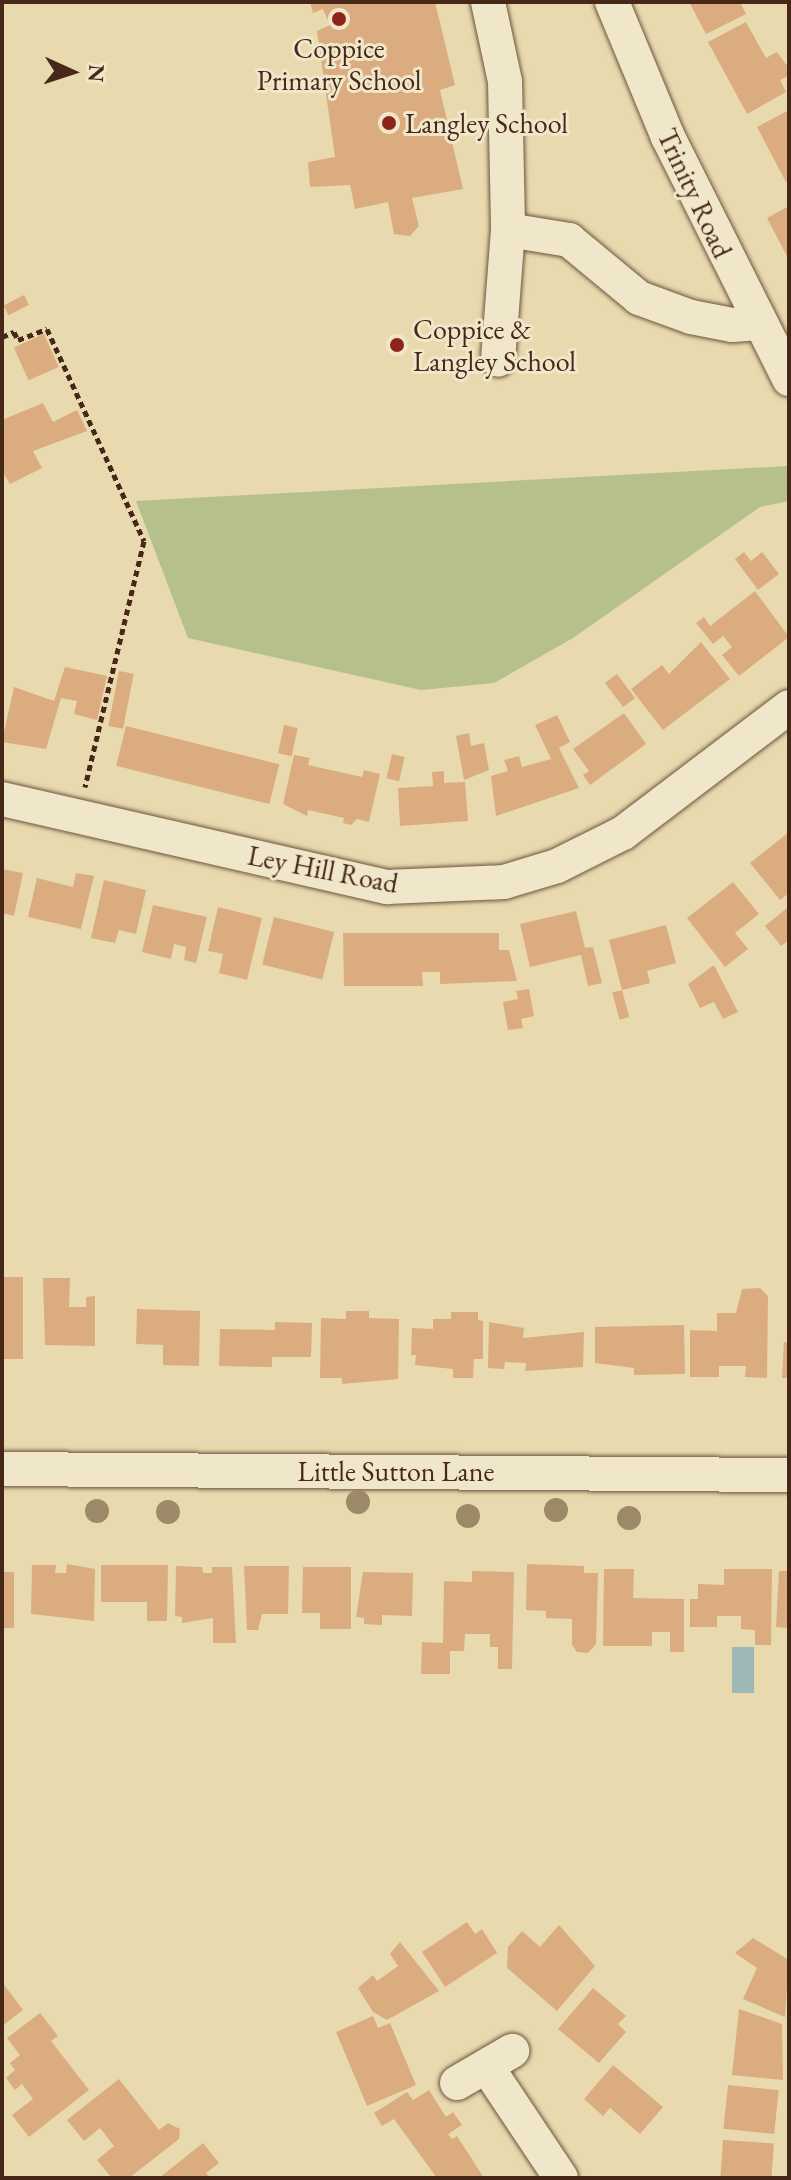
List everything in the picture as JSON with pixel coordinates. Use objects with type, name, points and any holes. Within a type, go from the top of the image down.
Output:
[{"type":"street","points":[[488,2],[505,81],[508,230],[498,360]]},
{"type":"street","name":"Trinity Road","points":[[612,2],[668,137],[789,379]]},
{"type":"street","points":[[508,230],[569,240],[639,298],[652,303],[732,325],[760,323]]},
{"type":"street","name":"Ley Hill Road","points":[[2,799],[387,887],[446,888],[504,882],[557,866],[623,833],[789,707]]},
{"type":"street","name":"Little Sutton Lane","points":[[2,1469],[789,1475]]},
{"type":"street","points":[[457,2083],[500,2059],[561,2178]]},
{"type":"path","points":[[2,337],[14,332],[18,340],[47,329],[144,541],[78,815]]},
{"type":"green space","points":[[789,466],[789,501],[760,507],[573,638],[494,683],[421,690],[188,638],[136,501]]},
{"type":"water","points":[[732,1647],[754,1647],[754,1693],[732,1693]]},
{"type":"building","name":"Langley School","points":[[310,2],[435,2],[455,85],[440,90],[463,189],[412,198],[419,226],[410,236],[394,234],[388,202],[355,209],[350,185],[310,187],[308,162],[335,157],[317,31],[330,25],[323,9],[313,13]]},
{"type":"building","points":[[689,2],[740,2],[746,14],[706,34]]},
{"type":"building","points":[[746,22],[766,58],[777,52],[788,67],[788,76],[780,80],[786,92],[747,114],[708,42]]},
{"type":"building","points":[[789,110],[789,181],[786,182],[757,127]]},
{"type":"building","points":[[789,206],[789,260],[767,218]]},
{"type":"building","points":[[24,295],[29,305],[9,315],[4,305]]},
{"type":"building","points":[[44,334],[59,367],[28,380],[14,347]]},
{"type":"building","points":[[43,403],[53,422],[77,410],[87,431],[33,451],[42,468],[10,484],[2,471],[2,420]]},
{"type":"building","points":[[744,552],[751,561],[762,552],[779,574],[758,590],[735,559]]},
{"type":"building","points":[[755,591],[789,637],[739,676],[722,655],[732,647],[723,636],[713,644],[696,623],[704,617],[710,626]]},
{"type":"building","points":[[701,642],[730,679],[663,730],[631,689],[662,665],[669,674]]},
{"type":"building","points":[[65,667],[107,676],[97,720],[74,714],[77,701],[61,698],[46,749],[2,742],[14,687],[54,701]]},
{"type":"building","points":[[119,671],[134,674],[123,729],[108,726]]},
{"type":"building","points":[[617,674],[635,698],[623,707],[605,683]]},
{"type":"building","points":[[624,713],[646,744],[590,785],[583,775],[589,771],[573,749]]},
{"type":"building","points":[[557,715],[570,742],[559,748],[579,788],[496,816],[491,776],[508,771],[504,760],[519,756],[522,767],[551,759],[535,725]]},
{"type":"building","points":[[284,725],[298,728],[292,756],[278,753]]},
{"type":"building","points":[[126,726],[279,764],[269,804],[116,766]]},
{"type":"building","points":[[469,733],[471,746],[484,743],[489,770],[464,780],[456,736]]},
{"type":"building","points":[[392,754],[405,757],[399,781],[386,778]]},
{"type":"building","points":[[294,755],[310,758],[308,765],[362,777],[364,770],[380,774],[369,822],[357,819],[351,825],[343,823],[344,818],[308,810],[307,816],[283,804]]},
{"type":"building","points":[[444,771],[444,783],[465,782],[468,821],[400,826],[398,788],[433,786],[432,772]]},
{"type":"building","points":[[789,832],[789,893],[780,900],[750,863]]},
{"type":"building","points":[[2,869],[23,873],[14,916],[2,913]]},
{"type":"building","points":[[76,873],[94,876],[81,929],[28,917],[37,878],[73,887]]},
{"type":"building","points":[[104,880],[146,890],[136,934],[119,930],[115,943],[91,938]]},
{"type":"building","points":[[733,882],[759,914],[735,933],[748,949],[725,967],[687,918]]},
{"type":"building","points":[[153,905],[207,917],[196,963],[184,960],[186,947],[174,944],[171,959],[142,952]]},
{"type":"building","points":[[218,907],[262,918],[247,980],[219,973],[223,954],[208,951]]},
{"type":"building","points":[[787,908],[789,940],[781,946],[765,926]]},
{"type":"building","points":[[576,911],[585,948],[593,947],[602,983],[588,986],[581,955],[530,967],[520,924]]},
{"type":"building","points":[[274,917],[334,932],[322,980],[262,965]]},
{"type":"building","points":[[666,925],[676,963],[647,971],[650,983],[622,990],[609,940]]},
{"type":"building","points":[[343,933],[499,933],[499,950],[509,950],[517,981],[440,984],[440,972],[422,972],[423,986],[344,986]]},
{"type":"building","points":[[714,965],[738,1012],[723,1019],[714,1002],[700,1008],[688,984]]},
{"type":"building","points":[[529,989],[534,1016],[521,1019],[523,1028],[508,1030],[503,1002],[518,999],[516,991]]},
{"type":"building","points":[[622,990],[629,1017],[620,1020],[612,993]]},
{"type":"building","points":[[2,1277],[23,1277],[23,1359],[2,1359]]},
{"type":"building","points":[[43,1278],[70,1278],[69,1307],[86,1307],[86,1297],[95,1296],[95,1346],[45,1345]]},
{"type":"building","points":[[760,1288],[768,1296],[767,1378],[745,1377],[746,1366],[719,1366],[719,1377],[690,1377],[690,1330],[717,1331],[717,1313],[736,1313],[742,1289]]},
{"type":"building","points":[[137,1309],[200,1311],[199,1366],[163,1365],[163,1345],[136,1344]]},
{"type":"building","points":[[346,1311],[369,1311],[369,1318],[399,1319],[398,1379],[342,1384],[342,1378],[320,1378],[321,1318],[346,1319]]},
{"type":"building","points":[[451,1312],[478,1312],[478,1320],[483,1321],[483,1359],[474,1359],[473,1378],[453,1378],[453,1369],[415,1365],[416,1355],[411,1355],[412,1328],[433,1329],[433,1319],[451,1319]]},
{"type":"building","points":[[275,1322],[312,1323],[311,1357],[272,1357],[272,1367],[219,1366],[220,1329],[275,1330]]},
{"type":"building","points":[[489,1322],[524,1328],[523,1338],[584,1332],[583,1367],[525,1371],[526,1363],[505,1362],[504,1369],[488,1368]]},
{"type":"building","points":[[684,1325],[685,1374],[634,1375],[634,1368],[595,1363],[595,1327]]},
{"type":"building","points":[[784,1342],[789,1343],[789,1378],[782,1378]]},
{"type":"building","points":[[67,1564],[95,1569],[94,1621],[31,1614],[32,1565],[56,1565],[55,1573],[66,1573]]},
{"type":"building","points":[[527,1564],[584,1566],[584,1573],[598,1573],[596,1644],[588,1653],[577,1652],[572,1645],[572,1619],[546,1618],[546,1611],[526,1610]]},
{"type":"building","points":[[101,1565],[168,1565],[167,1621],[147,1621],[147,1602],[101,1602]]},
{"type":"building","points":[[176,1566],[202,1567],[203,1573],[212,1573],[212,1567],[232,1567],[236,1643],[213,1643],[213,1618],[182,1623],[182,1617],[175,1616]]},
{"type":"building","points":[[244,1566],[289,1566],[288,1614],[262,1614],[258,1630],[247,1630]]},
{"type":"building","points":[[303,1567],[351,1567],[351,1629],[320,1629],[320,1613],[302,1613]]},
{"type":"building","points":[[604,1569],[634,1569],[633,1598],[684,1599],[684,1652],[670,1652],[670,1632],[652,1632],[652,1646],[603,1646]]},
{"type":"building","points":[[724,1569],[772,1569],[771,1645],[755,1645],[755,1630],[741,1629],[741,1616],[717,1616],[717,1627],[690,1627],[690,1599],[698,1599],[698,1584],[724,1585]]},
{"type":"building","points":[[472,1571],[514,1572],[512,1669],[498,1669],[498,1647],[490,1647],[490,1634],[465,1634],[464,1651],[450,1651],[450,1674],[421,1674],[422,1642],[443,1643],[444,1581],[472,1582]]},
{"type":"building","points":[[779,1571],[789,1571],[789,1628],[776,1627]]},
{"type":"building","points":[[2,1572],[14,1572],[14,1628],[2,1628]]},
{"type":"building","points":[[363,1572],[413,1573],[412,1616],[382,1615],[382,1625],[364,1624],[364,1618],[356,1617]]},
{"type":"building","points":[[467,1922],[475,1934],[482,1929],[497,1953],[445,1987],[422,1952]]},
{"type":"building","points":[[559,1925],[595,1966],[557,2011],[507,1968],[508,1947],[522,1931],[540,1947]]},
{"type":"building","points":[[753,1938],[789,1960],[785,2017],[743,1999],[757,1968],[735,1953]]},
{"type":"building","points":[[400,1942],[439,1991],[387,2020],[373,2012],[358,1988],[373,1975],[377,1981],[398,1966],[390,1954]]},
{"type":"building","points":[[2,1982],[23,2010],[2,2026]]},
{"type":"building","points":[[593,1988],[626,2016],[618,2024],[626,2032],[599,2063],[558,2029]]},
{"type":"building","points":[[739,2009],[782,2024],[783,2080],[732,2075]]},
{"type":"building","points":[[40,2013],[58,2036],[51,2041],[89,2090],[29,2137],[12,2115],[33,2099],[22,2084],[15,2090],[6,2078],[15,2070],[10,2063],[20,2055],[7,2038]]},
{"type":"building","points":[[373,2016],[378,2028],[390,2023],[416,2085],[367,2106],[336,2032]]},
{"type":"building","points":[[613,2065],[663,2107],[640,2134],[610,2108],[603,2116],[584,2099]]},
{"type":"building","points":[[119,2079],[159,2130],[168,2123],[180,2129],[179,2139],[129,2178],[112,2178],[97,2160],[114,2146],[100,2128],[84,2141],[67,2120]]},
{"type":"building","points":[[728,2085],[779,2090],[774,2134],[723,2129]]},
{"type":"building","points":[[429,2090],[446,2117],[453,2112],[462,2125],[448,2134],[452,2139],[457,2136],[484,2178],[437,2178],[394,2119],[382,2126],[374,2113],[407,2092],[413,2100]]},
{"type":"building","points":[[723,2140],[774,2144],[771,2178],[720,2178]]},
{"type":"building","points":[[203,2143],[219,2163],[206,2173],[210,2178],[159,2178]]},
{"type":"place","name":"Coppice Primary School","points":[[339,19]]},
{"type":"place","name":"Langley School","points":[[389,123]]},
{"type":"place","name":"Coppice & Langley School","points":[[397,345]]}]
